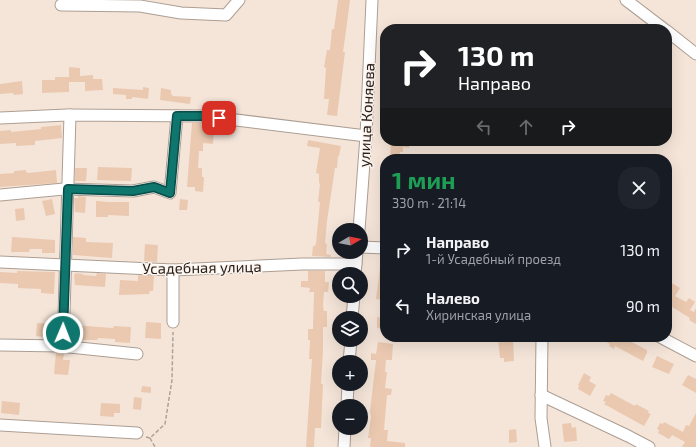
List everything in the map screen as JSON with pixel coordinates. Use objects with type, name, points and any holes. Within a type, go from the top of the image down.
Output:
[{"type":"street","points":[[61,5],[140,6],[181,13],[226,15],[239,0]]},
{"type":"street","name":"улица Коняева","points":[[360,223],[366,136],[372,0]]},
{"type":"street","points":[[626,0],[657,24]]},
{"type":"street","points":[[672,35],[696,54]]},
{"type":"street","points":[[0,118],[70,115],[204,116],[366,136]]},
{"type":"street","points":[[63,347],[70,115]]},
{"type":"street","points":[[0,195],[68,189],[133,191],[154,187],[170,193],[177,116]]},
{"type":"street","points":[[368,247],[380,248]]},
{"type":"street","name":"Усадебная улица","points":[[0,262],[173,270],[302,264],[334,267]]},
{"type":"street","points":[[173,270],[173,322]]},
{"type":"street","points":[[542,342],[541,418],[545,447]]},
{"type":"street","points":[[669,342],[696,356]]},
{"type":"street","points":[[0,345],[63,347],[137,354]]},
{"type":"street","points":[[541,395],[649,447]]},
{"type":"street","points":[[0,425],[136,433]]},
{"type":"street","points":[[344,447],[345,435]]},
{"type":"path","points":[[150,438],[165,424],[172,380],[173,322]]},
{"type":"path","points":[[136,433],[150,438],[155,447]]},
{"type":"building","points":[[338,0],[350,0],[337,116],[327,115],[329,99],[324,99],[326,68],[324,67],[327,50],[330,50],[332,29],[334,29]]},
{"type":"building","points":[[69,67],[80,68],[80,76],[93,75],[93,79],[102,79],[103,90],[85,91],[85,82],[69,82],[69,92],[42,93],[42,80],[55,80],[55,77],[69,77]]},
{"type":"building","points":[[22,81],[23,94],[0,94],[0,84]]},
{"type":"building","points":[[143,87],[149,88],[148,99],[132,97],[132,99],[126,99],[126,95],[113,94],[113,88],[143,90]]},
{"type":"building","points":[[161,88],[171,90],[171,94],[173,96],[191,97],[190,104],[160,100]]},
{"type":"building","points":[[192,123],[204,123],[204,125],[214,126],[213,144],[203,143],[203,151],[199,151],[198,168],[202,168],[202,177],[204,177],[203,192],[195,191],[195,187],[187,187]]},
{"type":"building","points":[[61,125],[62,138],[35,141],[35,145],[16,146],[16,143],[0,144],[0,131],[11,130],[11,132]]},
{"type":"building","points":[[308,140],[341,146],[337,168],[335,168],[325,243],[327,244],[326,254],[331,255],[331,257],[312,256],[313,246],[315,246],[316,243],[320,202],[318,202],[320,184],[319,174],[316,173],[320,148],[307,146]]},
{"type":"building","points":[[391,146],[409,146],[409,148],[403,147],[403,152],[400,152],[400,154],[390,154]]},
{"type":"building","points":[[98,167],[132,168],[131,181],[97,180]]},
{"type":"building","points":[[75,168],[87,168],[86,181],[75,181]]},
{"type":"building","points":[[26,170],[28,173],[56,170],[57,183],[0,187],[0,174]]},
{"type":"building","points":[[78,196],[86,197],[85,213],[75,212],[74,198],[78,198]]},
{"type":"building","points":[[52,199],[55,214],[46,216],[42,201]]},
{"type":"building","points":[[180,199],[188,200],[187,210],[179,210]]},
{"type":"building","points":[[96,201],[129,202],[129,216],[108,215],[108,217],[96,217]]},
{"type":"building","points":[[24,208],[25,220],[16,221],[15,209]]},
{"type":"building","points":[[12,237],[55,240],[55,253],[42,253],[42,249],[30,249],[29,252],[11,252]]},
{"type":"building","points":[[73,237],[86,238],[86,242],[113,243],[112,258],[73,255]]},
{"type":"building","points":[[145,244],[158,245],[157,262],[144,261]]},
{"type":"building","points":[[380,268],[380,299],[376,299]]},
{"type":"building","points":[[17,271],[55,272],[54,294],[41,293],[41,289],[18,288],[18,284],[0,283],[0,272],[17,273]]},
{"type":"building","points":[[308,271],[325,271],[325,282],[329,282],[328,292],[324,292],[323,306],[324,311],[327,311],[327,327],[323,327],[321,428],[315,428],[314,447],[306,447],[312,359],[309,359],[310,340],[308,340],[308,329],[313,329],[314,292],[309,292],[310,288],[301,287],[301,281],[308,281]]},
{"type":"building","points":[[75,273],[96,276],[97,273],[106,274],[105,287],[75,285]]},
{"type":"building","points":[[138,275],[154,276],[153,291],[150,291],[149,294],[119,295],[120,280],[138,281]]},
{"type":"building","points":[[672,283],[680,288],[675,296],[686,302],[689,298],[695,302],[690,310],[694,312],[696,308],[696,324],[689,320],[690,318],[672,307]]},
{"type":"building","points":[[377,317],[380,317],[380,328],[377,328]]},
{"type":"building","points":[[146,322],[161,323],[161,339],[145,338]]},
{"type":"building","points":[[37,323],[53,324],[52,338],[36,336]]},
{"type":"building","points":[[73,325],[113,328],[114,326],[131,327],[130,343],[115,342],[115,339],[98,338],[97,340],[73,340],[73,334],[70,334],[71,327],[73,327]]},
{"type":"building","points":[[378,342],[393,344],[392,360],[386,360],[385,372],[387,372],[385,388],[392,389],[391,395],[387,395],[384,430],[388,430],[387,441],[405,443],[405,447],[370,447],[371,438],[368,438],[376,360],[371,360],[371,353],[376,354]]},
{"type":"building","points":[[498,342],[513,342],[514,361],[504,362],[504,358],[500,358]]},
{"type":"building","points":[[606,342],[632,342],[647,350],[647,353],[643,361],[615,346],[614,349],[609,346],[610,344]]},
{"type":"building","points":[[56,353],[64,354],[63,360],[70,360],[68,375],[54,374]]},
{"type":"building","points":[[657,356],[674,364],[669,374],[652,367]]},
{"type":"building","points":[[584,373],[591,377],[589,381],[596,385],[590,396],[578,389],[578,385]]},
{"type":"building","points":[[688,375],[696,379],[696,393],[682,385]]},
{"type":"building","points":[[142,386],[151,387],[151,393],[141,392]]},
{"type":"building","points":[[611,393],[635,406],[636,404],[649,411],[648,413],[651,414],[644,426],[604,404],[606,402],[603,401],[606,395],[609,396]]},
{"type":"building","points":[[134,397],[142,398],[141,410],[133,409]]},
{"type":"building","points":[[2,401],[20,403],[19,415],[1,413]]},
{"type":"building","points":[[101,403],[120,404],[120,413],[114,413],[114,417],[100,416]]},
{"type":"building","points":[[696,413],[696,447],[682,447],[685,442],[672,435],[669,439],[658,433],[659,430],[657,429],[660,423],[663,424],[664,422],[683,432],[686,425],[689,426]]},
{"type":"building","points":[[571,423],[572,428],[576,427],[577,441],[564,442],[562,424]]},
{"type":"building","points":[[516,429],[517,442],[509,443],[509,430]]},
{"type":"route","points":[[63,333],[68,189],[133,191],[154,187],[170,193],[177,116],[204,116],[219,118]]}]
